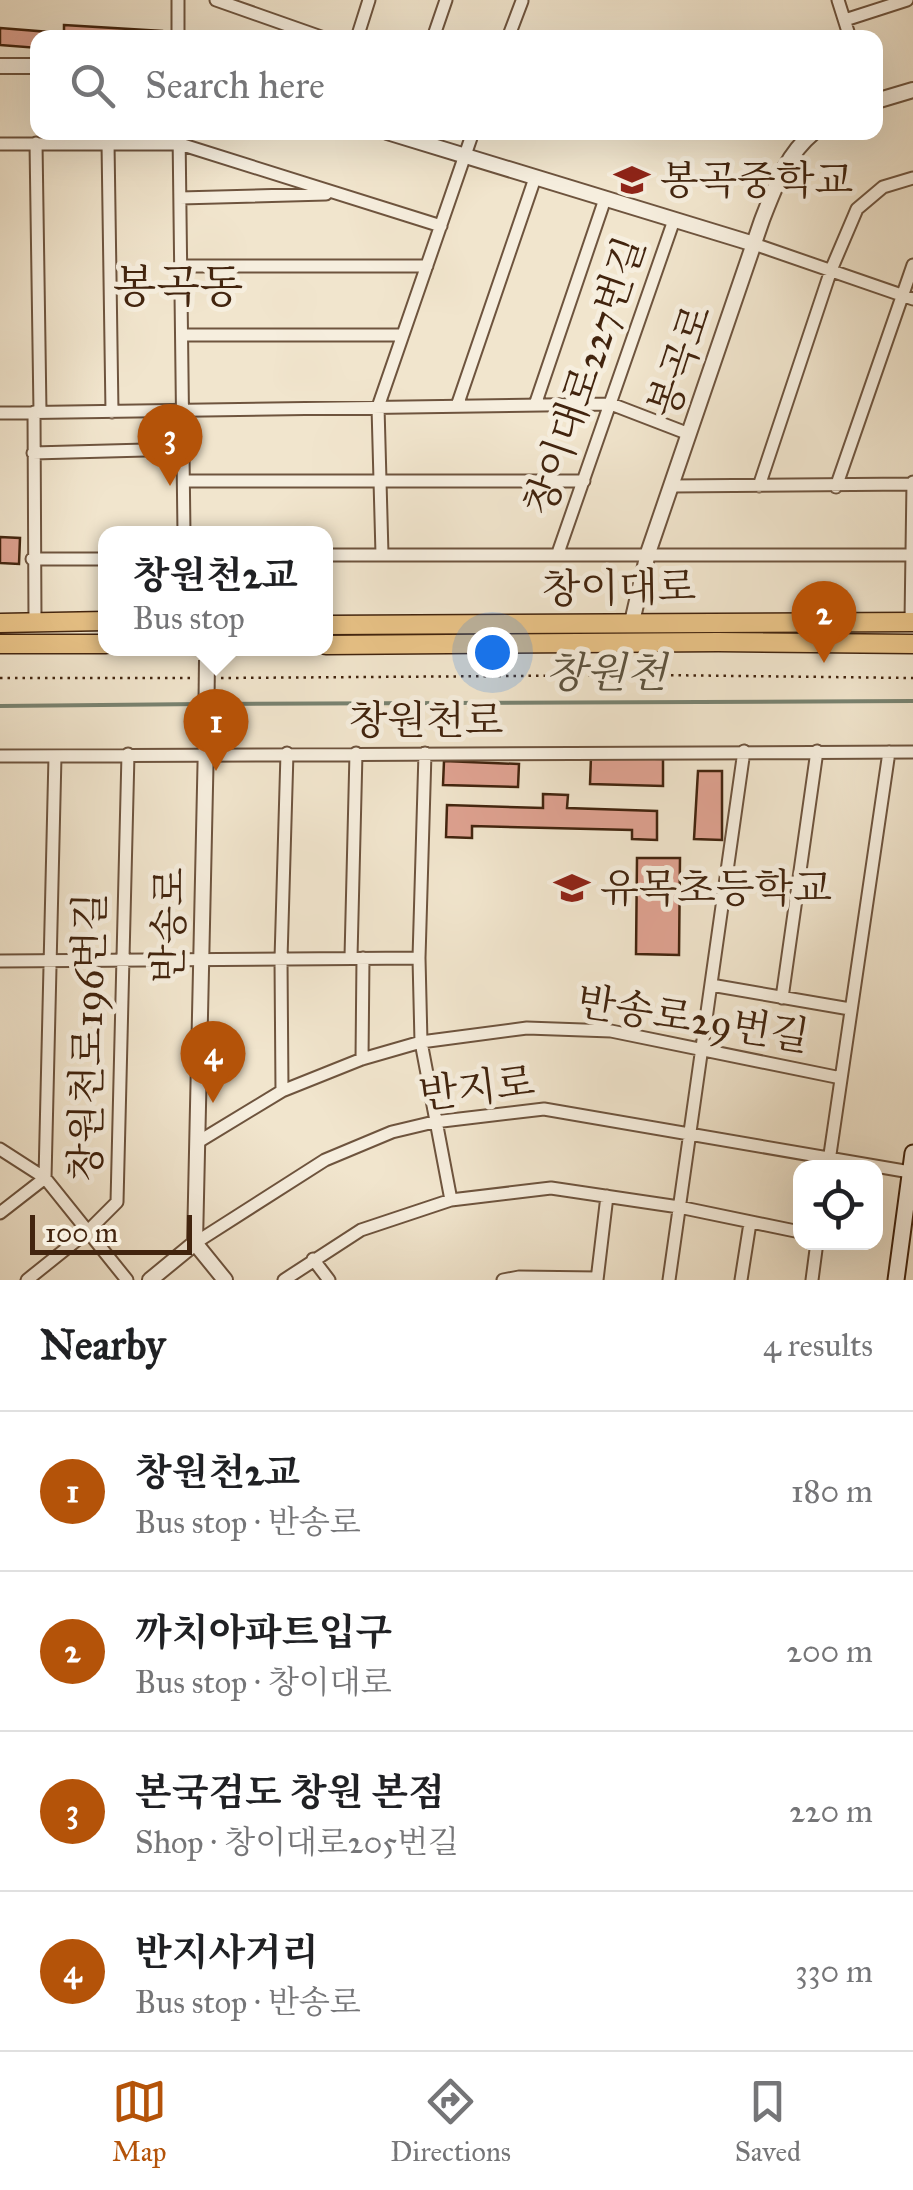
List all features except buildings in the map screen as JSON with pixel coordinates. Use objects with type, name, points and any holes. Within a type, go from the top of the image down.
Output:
[{"type":"main road","points":[[3,622],[98,621]]},
{"type":"main road","points":[[626,642],[632,622]]},
{"type":"main road","name":"창이대로","points":[[333,625],[912,622]]},
{"type":"main road","points":[[0,644],[98,644]]},
{"type":"main road","name":"창이대로","points":[[333,644],[913,644]]},
{"type":"main road","points":[[896,1280],[913,1153]]},
{"type":"street","points":[[178,0],[178,30]]},
{"type":"street","points":[[216,0],[301,30]]},
{"type":"street","points":[[360,30],[369,0]]},
{"type":"street","points":[[436,30],[446,0]]},
{"type":"street","points":[[511,30],[522,0]]},
{"type":"street","points":[[838,0],[847,30]]},
{"type":"street","points":[[844,20],[907,0]]},
{"type":"street","points":[[0,66],[30,66]]},
{"type":"street","points":[[883,99],[913,90]]},
{"type":"street","points":[[0,144],[151,140]]},
{"type":"street","points":[[180,140],[184,526]]},
{"type":"street","points":[[186,140],[440,226]]},
{"type":"street","points":[[413,140],[754,244],[907,297]]},
{"type":"street","points":[[382,554],[378,407],[471,140]]},
{"type":"street","name":"봉곡로","points":[[632,622],[648,553],[754,244],[780,174],[805,140]]},
{"type":"street","points":[[108,143],[112,412]]},
{"type":"street","points":[[35,622],[32,559],[37,412],[36,144]]},
{"type":"street","points":[[457,406],[535,178]]},
{"type":"street","points":[[759,486],[831,270],[857,209],[883,187],[913,178]]},
{"type":"street","points":[[180,198],[338,194]]},
{"type":"street","points":[[535,405],[605,199]]},
{"type":"street","name":"창이대로227번길","points":[[558,553],[674,220]]},
{"type":"street","points":[[836,487],[907,297],[913,264]]},
{"type":"street","points":[[181,266],[427,266]]},
{"type":"street","points":[[182,335],[403,335]]},
{"type":"street","points":[[0,412],[611,404],[690,434]]},
{"type":"street","points":[[33,453],[183,449]]},
{"type":"street","points":[[184,482],[584,481]]},
{"type":"street","points":[[672,486],[913,484],[912,622]]},
{"type":"street","points":[[333,556],[912,555]]},
{"type":"street","points":[[32,559],[98,559]]},
{"type":"street","name":"반송로","points":[[196,1243],[208,656]]},
{"type":"street","name":"창원천로","points":[[0,756],[205,748],[287,754],[913,752]]},
{"type":"street","points":[[669,1280],[744,751]]},
{"type":"street","points":[[782,998],[816,751]]},
{"type":"street","points":[[828,1160],[889,752]]},
{"type":"street","points":[[356,753],[362,1059]]},
{"type":"street","points":[[425,753],[419,958],[421,1042],[450,1200]]},
{"type":"street","name":"창원천로196번길","points":[[26,1280],[87,1232],[116,1202],[128,754]]},
{"type":"street","points":[[282,1091],[287,754]]},
{"type":"street","points":[[0,1213],[44,1178],[55,756]]},
{"type":"street","points":[[0,961],[419,958]]},
{"type":"street","points":[[711,985],[850,1009]]},
{"type":"street","name":"반송로29번길","points":[[198,1142],[282,1091],[362,1059],[421,1042],[527,1028],[611,1031],[841,1078]]},
{"type":"street","name":"반지로","points":[[150,1280],[196,1243],[325,1160],[392,1132],[434,1122],[544,1109],[814,1160]]},
{"type":"street","points":[[0,1149],[44,1178],[127,1280]]},
{"type":"street","name":"반지로","points":[[883,1169],[910,1172]]},
{"type":"street","points":[[284,1280],[361,1230],[450,1200],[551,1188],[679,1207],[793,1231]]},
{"type":"street","points":[[502,1280],[597,1279],[607,1196]]},
{"type":"street","points":[[741,1280],[750,1223]]},
{"type":"street","points":[[196,1243],[224,1280]]},
{"type":"street","points":[[812,1280],[816,1250]]},
{"type":"street","points":[[313,1259],[329,1280]]},
{"type":"path","points":[[219,678],[672,675],[913,678]]},
{"type":"path","points":[[0,678],[202,678]]},
{"type":"waterway","name":"창원천","points":[[213,704],[913,701]]},
{"type":"waterway","name":"창원천","points":[[0,706],[203,704]]},
{"type":"place","name":"봉곡중학교","points":[[632,180]]},
{"type":"place","name":"본국검도 창원 본점","points":[[170,486]]},
{"type":"place","name":"까치아파트입구","points":[[824,663]]},
{"type":"place","name":"창원천2교","points":[[216,771]]},
{"type":"place","name":"유목초등학교","points":[[572,888]]},
{"type":"place","name":"반지사거리","points":[[213,1103]]},
{"type":"district","name":"봉곡동","points":[[178,286]]}]
